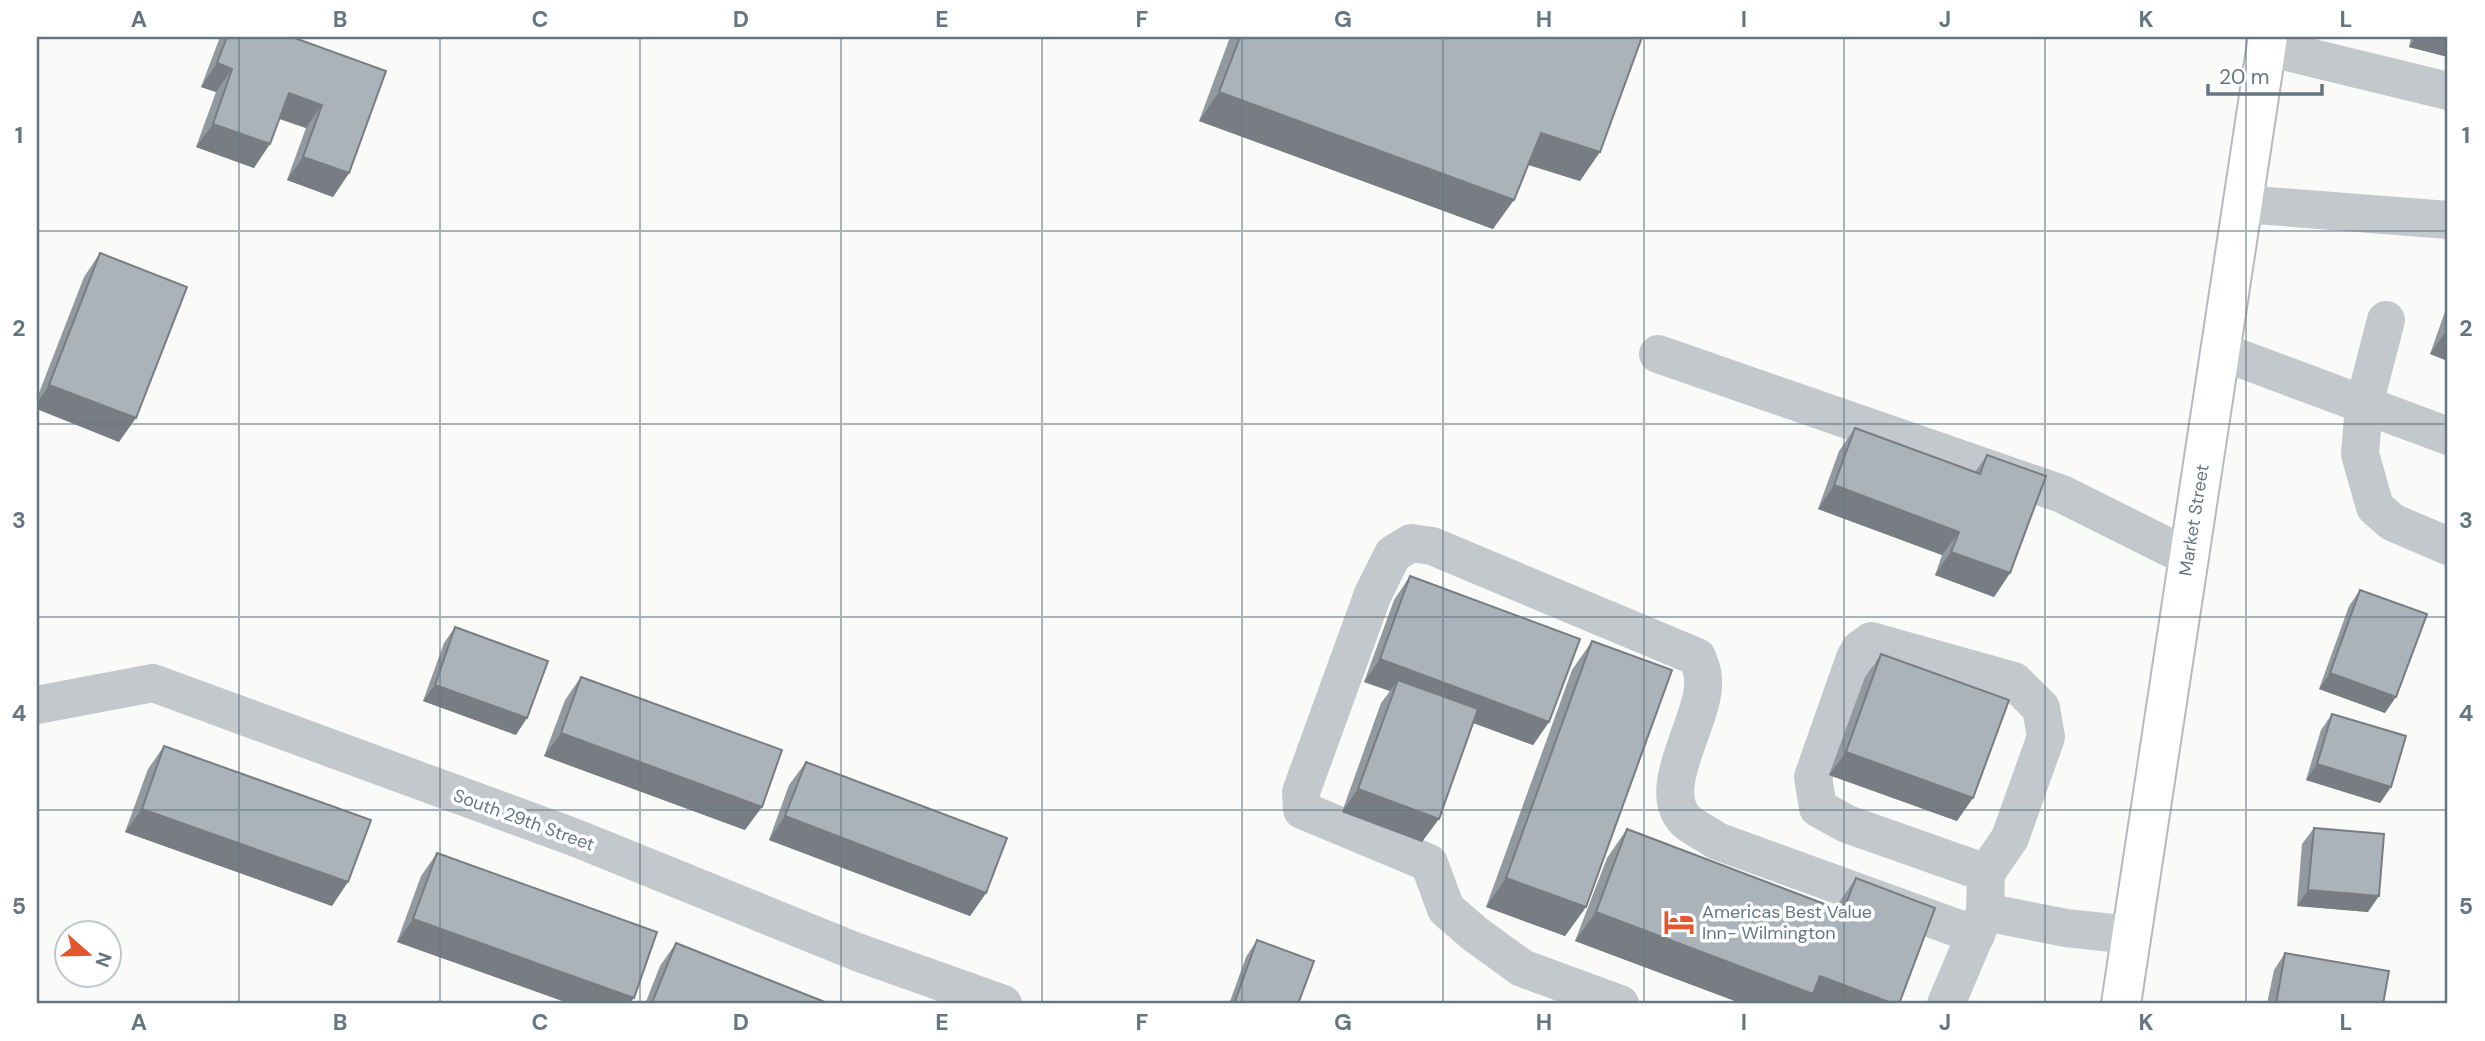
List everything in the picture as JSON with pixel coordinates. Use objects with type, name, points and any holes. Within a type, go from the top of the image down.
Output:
[{"type":"main road","name":"Market Street","points":[[2121,1004],[2267,42]]},
{"type":"street","points":[[2267,42],[2448,91]]},
{"type":"street","points":[[2243,204],[2448,220]]},
{"type":"street","points":[[2386,320],[2364,405],[2360,454],[2375,507],[2392,522],[2448,546]]},
{"type":"street","points":[[2220,351],[2448,436]]},
{"type":"street","points":[[1658,354],[2062,494],[2189,557]]},
{"type":"street","points":[[1620,1004],[1522,968],[1493,948],[1446,909],[1429,863],[1302,810],[1301,792],[1373,594],[1393,554],[1411,543],[1432,545],[1697,657],[1703,678],[1699,709],[1682,758],[1675,797],[1685,819],[1717,841],[1980,924],[2066,928],[2131,935]]},
{"type":"street","points":[[1946,1004],[1980,924],[1986,873],[2010,838],[2046,737],[2041,708],[2014,681],[1871,641],[1860,649],[1855,658],[1813,777],[1818,808],[1847,824],[1986,873]]},
{"type":"street","name":"South 29th Street","points":[[37,705],[153,684],[576,838],[857,952],[1003,1004]]},
{"type":"building","points":[[227,37],[292,37],[386,71],[349,173],[303,157],[322,105],[289,93],[270,144],[213,124],[232,69],[217,63]]},
{"type":"building","points":[[1240,37],[1642,37],[1600,152],[1541,133],[1514,200],[1219,92]]},
{"type":"building","points":[[100,253],[187,287],[136,418],[49,385]]},
{"type":"building","points":[[1855,428],[1980,474],[1987,455],[2046,476],[2010,573],[1951,552],[1959,532],[1834,485]]},
{"type":"building","points":[[1410,576],[1580,639],[1549,722],[1380,659]]},
{"type":"building","points":[[2360,590],[2427,614],[2396,697],[2330,673]]},
{"type":"building","points":[[455,627],[548,661],[527,718],[435,685]]},
{"type":"building","points":[[1592,641],[1672,670],[1586,907],[1506,878]]},
{"type":"building","points":[[1881,654],[2009,700],[1973,798],[1846,752]]},
{"type":"building","points":[[581,677],[782,750],[762,807],[561,733]]},
{"type":"building","points":[[1398,680],[1478,709],[1439,819],[1358,789]]},
{"type":"building","points":[[2332,714],[2406,736],[2391,787],[2317,764]]},
{"type":"building","points":[[164,746],[371,820],[348,882],[142,809]]},
{"type":"building","points":[[806,762],[1007,838],[986,893],[785,816]]},
{"type":"building","points":[[2314,828],[2384,834],[2379,896],[2308,890]]},
{"type":"building","name":"Americas Best Value Inn- Wilmington","points":[[1627,829],[1843,911],[1856,878],[1935,908],[1899,1004],[1820,976],[1813,994],[1596,912]]},
{"type":"building","points":[[437,853],[657,932],[634,998],[413,919]]},
{"type":"building","points":[[1257,940],[1314,961],[1298,1004],[1234,1004]]},
{"type":"building","points":[[676,943],[830,1004],[654,1004],[652,1003]]},
{"type":"building","points":[[2285,953],[2389,971],[2383,1004],[2276,1004]]},
{"type":"place","name":"Americas Best Value Inn- Wilmington","points":[[1679,922]]}]
